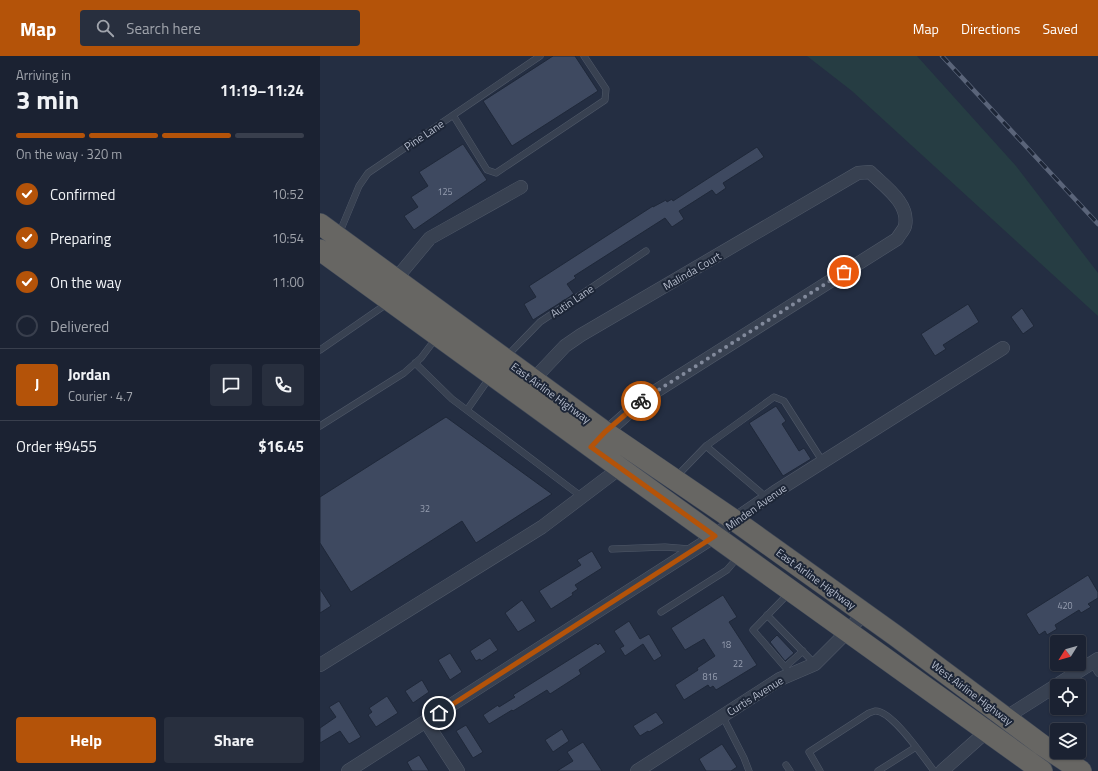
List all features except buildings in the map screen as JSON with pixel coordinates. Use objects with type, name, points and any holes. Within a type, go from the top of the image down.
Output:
[{"type":"highway","name":"East Airline Highway","points":[[320,224],[395,280],[498,366],[598,440],[674,479],[864,613]]},
{"type":"highway","name":"East Airline Highway","points":[[320,250],[438,335],[498,366],[533,380],[598,440],[620,468],[848,631]]},
{"type":"highway","name":"West Airline Highway","points":[[864,613],[1005,718],[1080,771]]},
{"type":"highway","name":"West Airline Highway","points":[[848,631],[1042,771]]},
{"type":"street","name":"Malinda Court","points":[[533,380],[565,346],[860,173],[870,172],[896,196],[904,211],[905,226],[897,239],[645,398],[598,440]]},
{"type":"street","points":[[391,301],[395,280],[430,238],[521,187]]},
{"type":"street","name":"Minden Avenue","points":[[348,771],[694,550],[715,536],[734,520],[767,498],[1003,348]]},
{"type":"street","points":[[320,665],[542,527],[620,468]]},
{"type":"street","name":"Curtis Avenue","points":[[637,771],[780,679],[788,671],[815,664],[864,613]]},
{"type":"street","points":[[942,771],[987,731],[1005,718],[1096,665]]},
{"type":"street","points":[[426,722],[458,771]]},
{"type":"lane","name":"Pine Lane","points":[[338,238],[359,186],[368,173],[540,56]]},
{"type":"lane","points":[[453,115],[487,170],[496,173],[605,100],[606,89],[584,56]]},
{"type":"lane","name":"Autin Lane","points":[[467,410],[498,366],[540,322],[646,251]]},
{"type":"lane","points":[[320,350],[391,301]]},
{"type":"lane","points":[[320,426],[404,373],[421,358],[438,335]]},
{"type":"lane","points":[[415,363],[443,392],[582,497]]},
{"type":"lane","points":[[674,479],[706,446],[774,397],[784,401],[823,462]]},
{"type":"lane","points":[[706,446],[767,498]]},
{"type":"lane","points":[[612,549],[665,547],[694,550]]},
{"type":"lane","points":[[661,612],[727,570],[741,554]]},
{"type":"lane","points":[[791,590],[753,630],[788,671],[802,651]]},
{"type":"lane","points":[[767,616],[815,664]]},
{"type":"lane","points":[[820,771],[809,752],[869,713],[875,711],[881,712],[896,723],[934,771]]},
{"type":"lane","points":[[723,716],[750,771]]},
{"type":"lane","points":[[878,771],[916,747]]},
{"type":"lane","points":[[786,765],[790,771]]},
{"type":"green space","points":[[807,56],[917,56],[1016,166],[1098,273],[1098,316],[852,91]]},
{"type":"railway","points":[[942,56],[1098,224]]},
{"type":"way so far","points":[[641,401],[844,272]]},
{"type":"route","points":[[439,713],[715,536],[591,447],[605,432],[641,401]]}]
